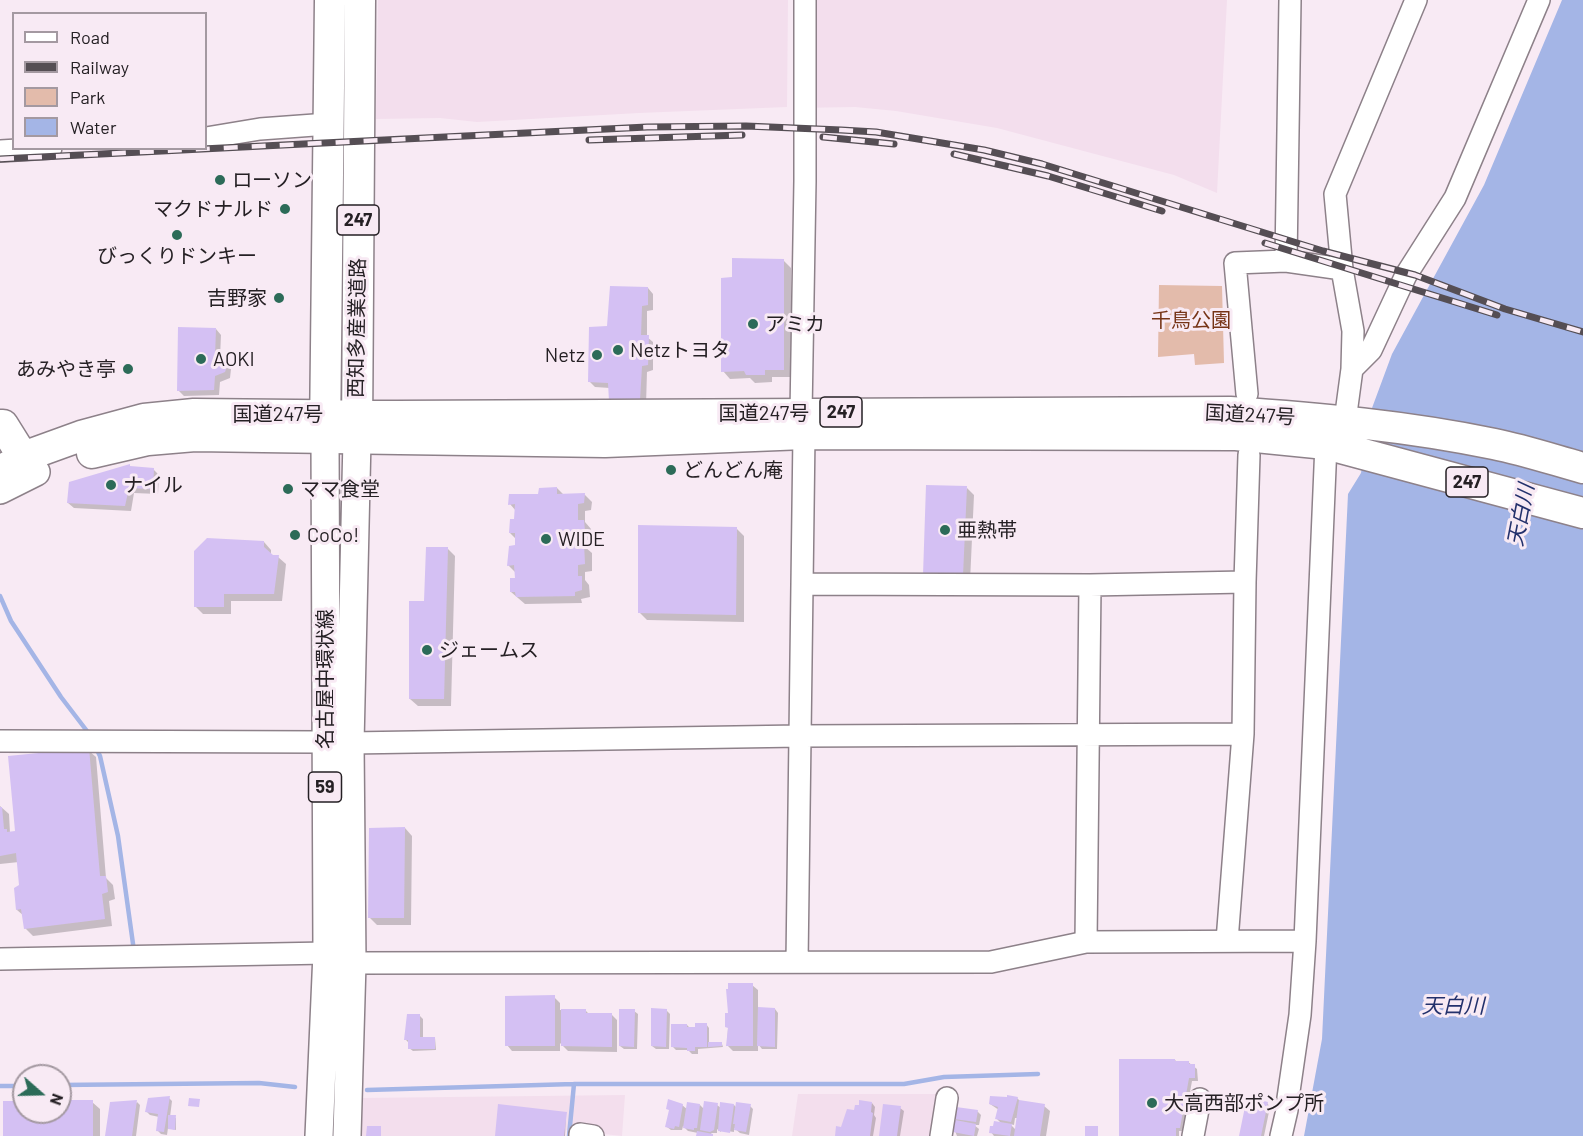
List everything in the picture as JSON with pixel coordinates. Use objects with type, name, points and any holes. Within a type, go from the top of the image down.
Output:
[{"type":"highway","name":"西知多産業道路","points":[[325,426],[330,0]]},
{"type":"highway","name":"西知多産業道路","points":[[357,427],[360,0]]},
{"type":"highway","name":"国道247号","points":[[20,466],[81,436],[144,419],[194,414],[357,427],[802,423],[1230,412],[1351,422],[1497,445],[1583,468]]},
{"type":"highway","name":"国道247号","points":[[802,423],[1236,435],[1338,448],[1583,513]]},
{"type":"highway","points":[[0,425],[3,425],[20,466]]},
{"type":"main road","name":"名古屋中環状線","points":[[325,426],[337,742],[352,963],[347,1136]]},
{"type":"main road","name":"名古屋中環状線","points":[[319,1136],[337,742],[357,427]]},
{"type":"main road","points":[[0,490],[20,466]]},
{"type":"street","points":[[797,962],[802,584],[805,0]]},
{"type":"street","points":[[1286,261],[1290,0]]},
{"type":"street","points":[[1351,422],[1353,332],[1342,269],[1335,194],[1416,0]]},
{"type":"street","points":[[1352,369],[1371,350],[1406,275],[1455,198],[1539,0]]},
{"type":"street","points":[[207,138],[260,129],[328,124]]},
{"type":"street","points":[[0,151],[17,150]]},
{"type":"street","points":[[1247,394],[1235,263],[1286,261],[1342,269]]},
{"type":"street","points":[[1281,1136],[1288,1104],[1300,1015],[1338,448]]},
{"type":"street","points":[[1227,941],[1243,734],[1249,455]]},
{"type":"street","points":[[802,584],[1090,585],[1245,582]]},
{"type":"street","points":[[1086,942],[1090,585]]},
{"type":"street","points":[[0,741],[337,742],[800,736],[1243,734]]},
{"type":"street","points":[[352,963],[992,962],[1086,942],[1305,941]]},
{"type":"street","points":[[0,959],[327,953]]},
{"type":"street","points":[[941,1136],[947,1098]]},
{"type":"street","points":[[1193,1136],[1200,1099]]},
{"type":"street","points":[[580,1136],[580,1134],[593,1136]]},
{"type":"shaded area","points":[[378,0],[788,0],[787,107],[477,122],[440,118],[376,119]]},
{"type":"shaded area","points":[[798,0],[1227,0],[1217,193],[1174,175],[997,128],[896,111],[855,107],[796,108]]},
{"type":"shaded area","points":[[798,1094],[941,1094],[934,1136],[792,1136]]},
{"type":"shaded area","points":[[625,1095],[622,1136],[566,1130],[565,1136],[361,1136],[362,1098]]},
{"type":"green space","name":"千鳥公園","points":[[1159,285],[1222,286],[1224,363],[1195,365],[1194,354],[1158,357]]},
{"type":"water","name":"天白川","points":[[1562,0],[1583,0],[1583,1136],[1304,1136],[1322,1039],[1348,494],[1361,473],[1372,408],[1392,354],[1484,185]]},
{"type":"building","name":"アミカ","points":[[732,258],[784,259],[784,370],[765,370],[765,375],[746,375],[744,371],[721,372],[721,278],[732,277]]},
{"type":"building","name":"Netzトヨタ","points":[[610,286],[648,287],[648,305],[642,306],[641,335],[649,335],[648,365],[642,366],[640,400],[609,401],[608,383],[588,382],[589,327],[607,326]]},
{"type":"building","name":"AOKI","points":[[178,327],[216,328],[215,356],[222,357],[227,366],[225,372],[215,376],[214,390],[177,391]]},
{"type":"building","name":"ナイル","points":[[130,464],[130,466],[154,468],[153,489],[129,488],[125,506],[67,503],[69,482]]},
{"type":"building","name":"亜熱帯","points":[[926,485],[967,486],[963,575],[923,575]]},
{"type":"building","name":"WIDE","points":[[557,487],[557,494],[585,493],[584,503],[578,504],[578,520],[584,520],[585,532],[578,533],[577,545],[584,544],[585,564],[578,565],[578,576],[582,576],[582,590],[575,592],[575,596],[516,597],[515,592],[510,592],[510,578],[515,578],[514,565],[507,566],[509,546],[515,545],[515,533],[509,533],[510,519],[514,519],[515,504],[508,505],[509,494],[538,494],[539,488]]},
{"type":"building","points":[[638,525],[737,527],[736,615],[638,613]]},
{"type":"building","points":[[207,538],[264,541],[264,547],[273,555],[279,555],[274,594],[224,594],[224,607],[194,607],[194,551]]},
{"type":"building","name":"ジェームス","points":[[426,547],[448,547],[444,699],[409,699],[409,601],[424,601]]},
{"type":"building","points":[[89,748],[100,876],[106,876],[108,892],[102,894],[105,919],[24,929],[21,909],[16,910],[14,888],[19,885],[16,853],[0,856],[0,807],[2,807],[4,829],[7,829],[7,832],[15,831],[8,756]]},
{"type":"building","points":[[405,827],[404,918],[368,918],[369,828]]},
{"type":"building","points":[[728,983],[753,983],[753,1046],[726,1046],[728,1028],[725,1027],[725,1013],[728,1013],[726,989],[728,989]]},
{"type":"building","points":[[555,995],[555,1046],[505,1046],[505,996]]},
{"type":"building","points":[[758,1007],[775,1008],[775,1047],[757,1046]]},
{"type":"building","points":[[651,1008],[667,1009],[666,1047],[651,1046]]},
{"type":"building","points":[[561,1009],[586,1009],[586,1013],[612,1013],[612,1047],[561,1046]]},
{"type":"building","points":[[619,1009],[635,1009],[634,1047],[619,1046]]},
{"type":"building","points":[[407,1014],[420,1014],[420,1037],[435,1037],[435,1049],[408,1049],[408,1040],[404,1040]]},
{"type":"building","points":[[695,1023],[707,1023],[707,1047],[695,1047],[695,1051],[687,1051],[687,1048],[671,1047],[671,1024],[687,1024],[687,1027],[695,1027]]},
{"type":"building","points":[[708,1042],[722,1042],[722,1046],[708,1047]]},
{"type":"building","name":"大高西部ポンプ所","points":[[1119,1059],[1175,1059],[1175,1061],[1189,1061],[1189,1064],[1195,1064],[1195,1078],[1189,1078],[1180,1128],[1176,1128],[1176,1136],[1119,1136]]},
{"type":"building","points":[[1007,1095],[1018,1097],[1011,1122],[995,1119],[998,1107],[989,1104],[990,1096],[1007,1097]]},
{"type":"building","points":[[170,1096],[164,1132],[156,1131],[158,1114],[145,1112],[148,1098]]},
{"type":"building","points":[[1247,1097],[1268,1102],[1261,1136],[1239,1136]]},
{"type":"building","points":[[189,1098],[200,1099],[199,1107],[188,1106]]},
{"type":"building","points":[[668,1099],[683,1104],[679,1127],[675,1126],[674,1129],[665,1127],[669,1110],[666,1109]]},
{"type":"building","points":[[72,1100],[93,1100],[93,1136],[3,1136],[3,1101],[12,1101],[12,1124],[72,1124]]},
{"type":"building","points":[[137,1100],[132,1136],[105,1136],[110,1102]]},
{"type":"building","points":[[859,1100],[872,1102],[870,1136],[835,1136],[836,1126],[841,1127],[847,1109],[854,1110],[855,1105],[859,1105]]},
{"type":"building","points":[[1019,1100],[1045,1104],[1040,1136],[1014,1136]]},
{"type":"building","points":[[704,1101],[718,1103],[714,1130],[710,1132],[700,1130]]},
{"type":"building","points":[[687,1102],[700,1104],[697,1128],[694,1130],[683,1128]]},
{"type":"building","points":[[720,1102],[734,1104],[730,1133],[718,1131]]},
{"type":"building","points":[[736,1102],[751,1104],[746,1132],[734,1130]]},
{"type":"building","points":[[498,1104],[567,1112],[564,1136],[495,1136]]},
{"type":"building","points":[[883,1104],[901,1106],[897,1136],[879,1136]]},
{"type":"building","points":[[956,1107],[978,1110],[976,1122],[954,1119]]},
{"type":"building","points":[[168,1115],[176,1115],[175,1130],[168,1129]]},
{"type":"building","points":[[955,1120],[976,1124],[974,1136],[953,1132]]},
{"type":"building","points":[[994,1121],[1012,1124],[1010,1136],[989,1133]]},
{"type":"building","points":[[367,1126],[381,1126],[381,1136],[366,1136]]},
{"type":"building","points":[[1085,1126],[1098,1126],[1098,1136],[1085,1136]]},
{"type":"building","points":[[697,1131],[713,1134],[713,1136],[696,1136]]},
{"type":"waterway","points":[[0,596],[11,621],[61,697],[90,735]]},
{"type":"waterway","points":[[96,748],[100,756],[118,836],[134,951]]},
{"type":"waterway","points":[[367,1090],[574,1084],[904,1084],[944,1077],[1038,1074]]},
{"type":"waterway","points":[[72,1085],[259,1083],[295,1087]]},
{"type":"waterway","points":[[569,1136],[574,1084]]},
{"type":"waterway","points":[[0,1086],[12,1086]]},
{"type":"railway","points":[[207,149],[647,127],[746,126],[876,132],[984,150],[1042,164],[1323,251],[1415,275],[1505,309],[1583,332]]},
{"type":"railway","points":[[589,140],[742,135]]},
{"type":"railway","points":[[823,137],[894,144]]},
{"type":"railway","points":[[0,159],[182,150]]},
{"type":"railway","points":[[954,154],[1048,176],[1162,211]]},
{"type":"railway","points":[[1265,243],[1497,315]]},
{"type":"place","name":"ローソン","points":[[220,180]]},
{"type":"place","name":"マクドナルド","points":[[285,209]]},
{"type":"place","name":"びっくりドンキー","points":[[177,235]]},
{"type":"place","name":"吉野家","points":[[279,298]]},
{"type":"place","name":"アミカ","points":[[753,324]]},
{"type":"place","name":"Netzトヨタ","points":[[618,350]]},
{"type":"place","name":"Netz","points":[[597,355]]},
{"type":"place","name":"AOKI","points":[[201,359]]},
{"type":"place","name":"あみやき亭","points":[[128,369]]},
{"type":"place","name":"どんどん庵","points":[[671,470]]},
{"type":"place","name":"ナイル","points":[[111,485]]},
{"type":"place","name":"ママ食堂","points":[[288,489]]},
{"type":"place","name":"亜熱帯","points":[[945,530]]},
{"type":"place","name":"CoCo!","points":[[295,535]]},
{"type":"place","name":"WIDE","points":[[546,539]]},
{"type":"place","name":"ジェームス","points":[[427,650]]},
{"type":"place","name":"大高西部ポンプ所","points":[[1152,1103]]}]
